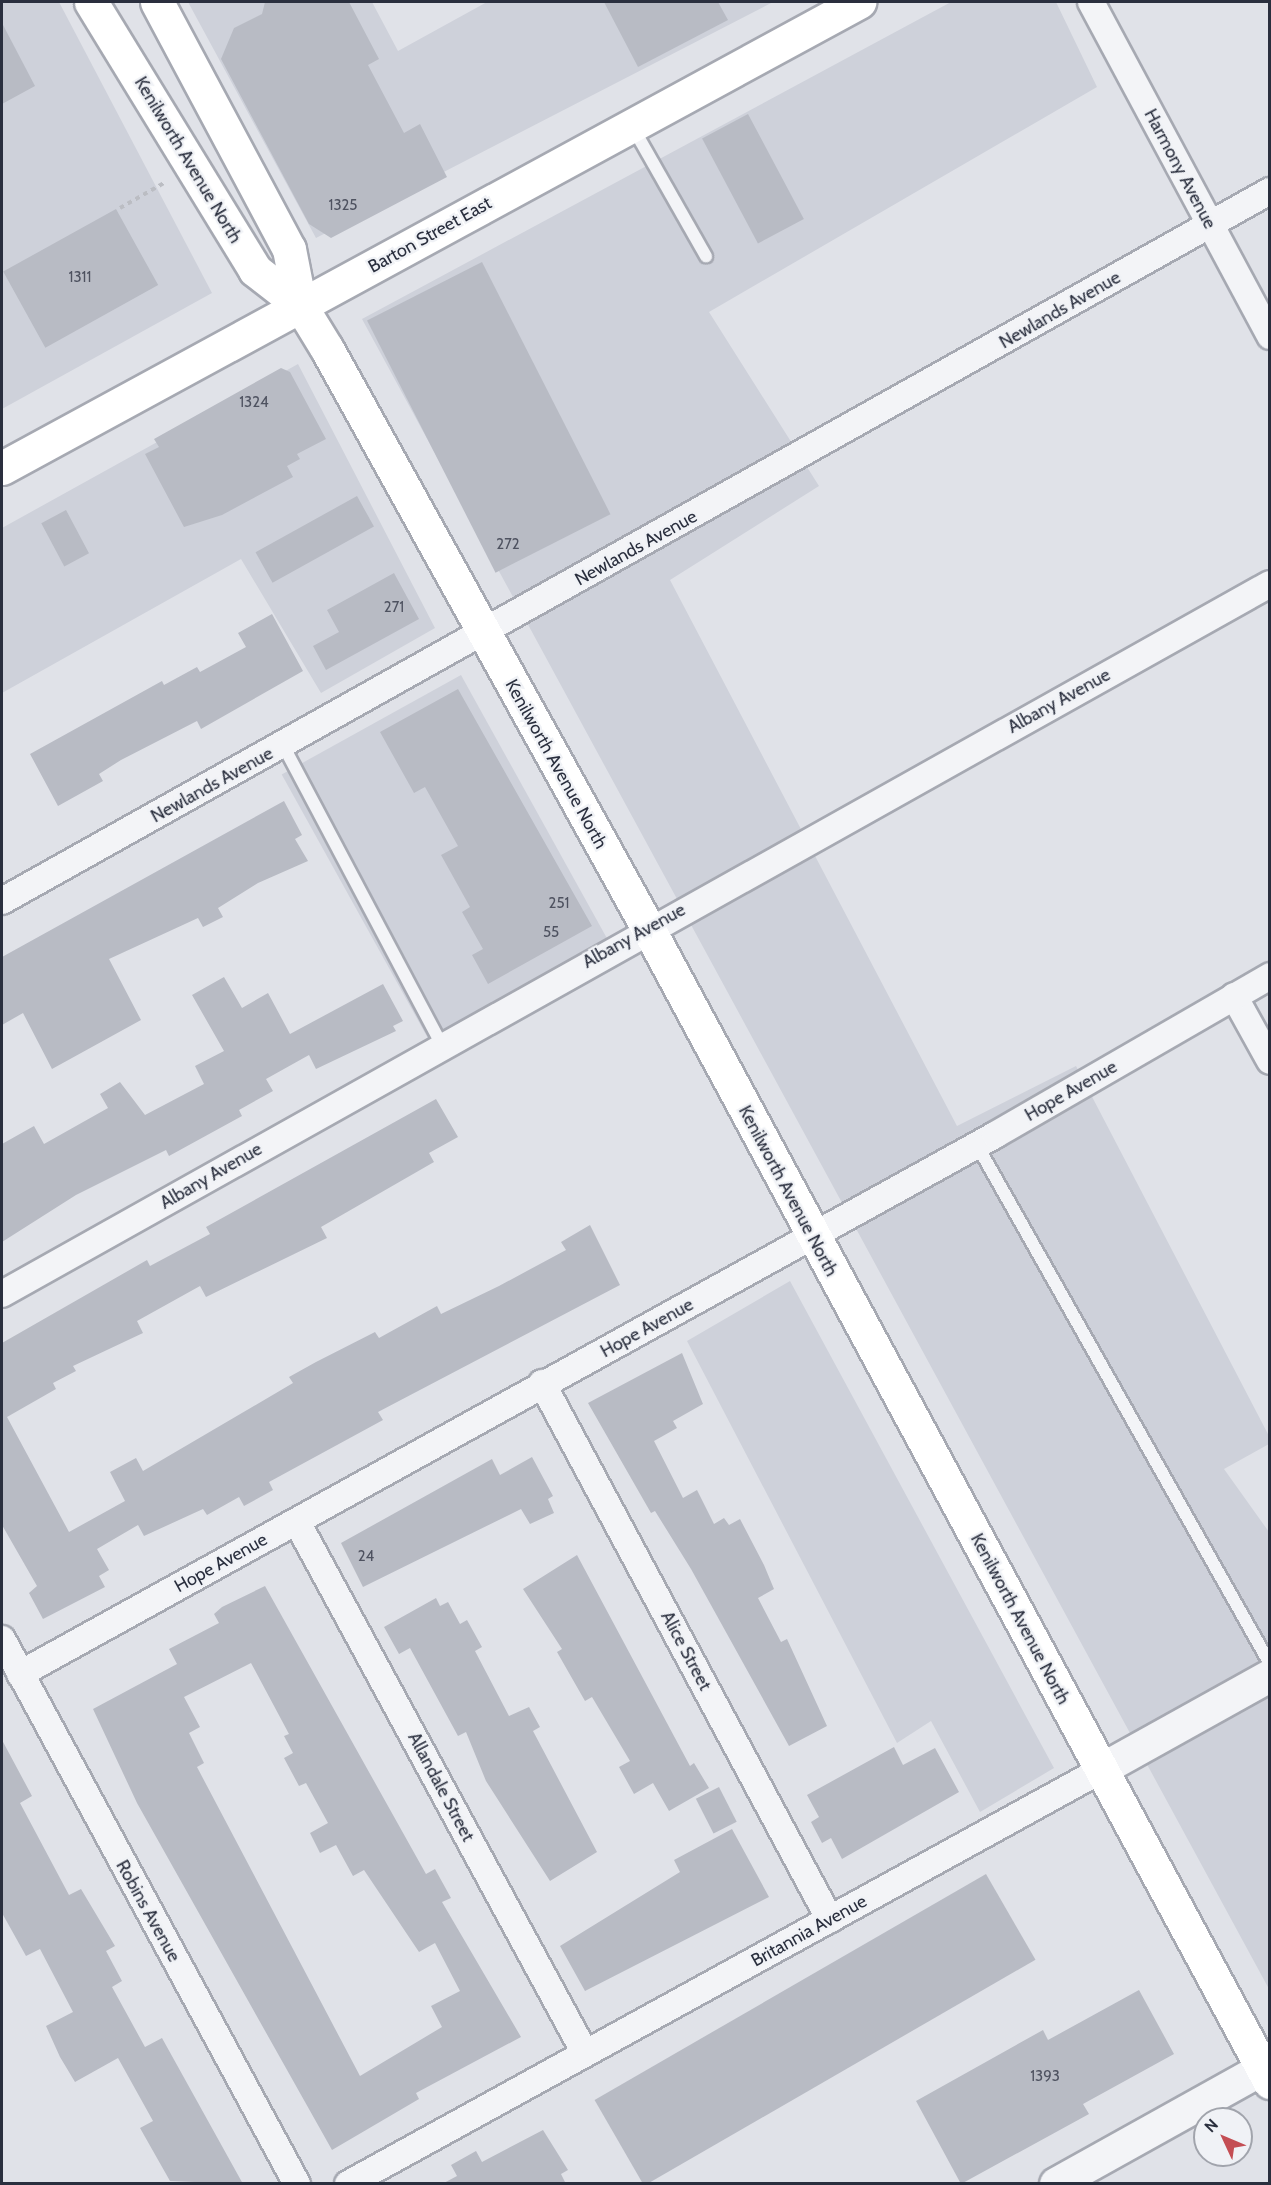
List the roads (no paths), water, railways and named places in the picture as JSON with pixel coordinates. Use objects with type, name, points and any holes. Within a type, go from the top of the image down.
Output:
[{"type":"main road","name":"Kenilworth Avenue North","points":[[91,2],[255,270],[300,305]]},
{"type":"main road","name":"Kenilworth Avenue North","points":[[157,2],[289,249],[300,305],[648,928],[812,1237],[1267,2072]]},
{"type":"main road","name":"Barton Street East","points":[[2,468],[859,2]]},
{"type":"street","name":"Harmony Avenue","points":[[1091,2],[1269,336]]},
{"type":"street","name":"Newlands Avenue","points":[[2,902],[1269,191]]},
{"type":"street","name":"Albany Avenue","points":[[2,1294],[648,928],[1269,584]]},
{"type":"street","name":"Hope Avenue","points":[[20,1674],[297,1522],[542,1383],[977,1145],[1269,976]]},
{"type":"street","points":[[1234,996],[1269,1061]]},
{"type":"street","name":"Alice Street","points":[[542,1383],[830,1920]]},
{"type":"street","name":"Allandale Street","points":[[297,1522],[585,2053]]},
{"type":"street","name":"Robins Avenue","points":[[2,1639],[297,2184]]},
{"type":"street","name":"Britannia Avenue","points":[[348,2184],[1269,1676]]},
{"type":"street","points":[[1056,2184],[1267,2072]]},
{"type":"lane","points":[[632,125],[706,256]]},
{"type":"lane","points":[[283,745],[442,1045]]},
{"type":"lane","points":[[977,1145],[1269,1664]]}]
